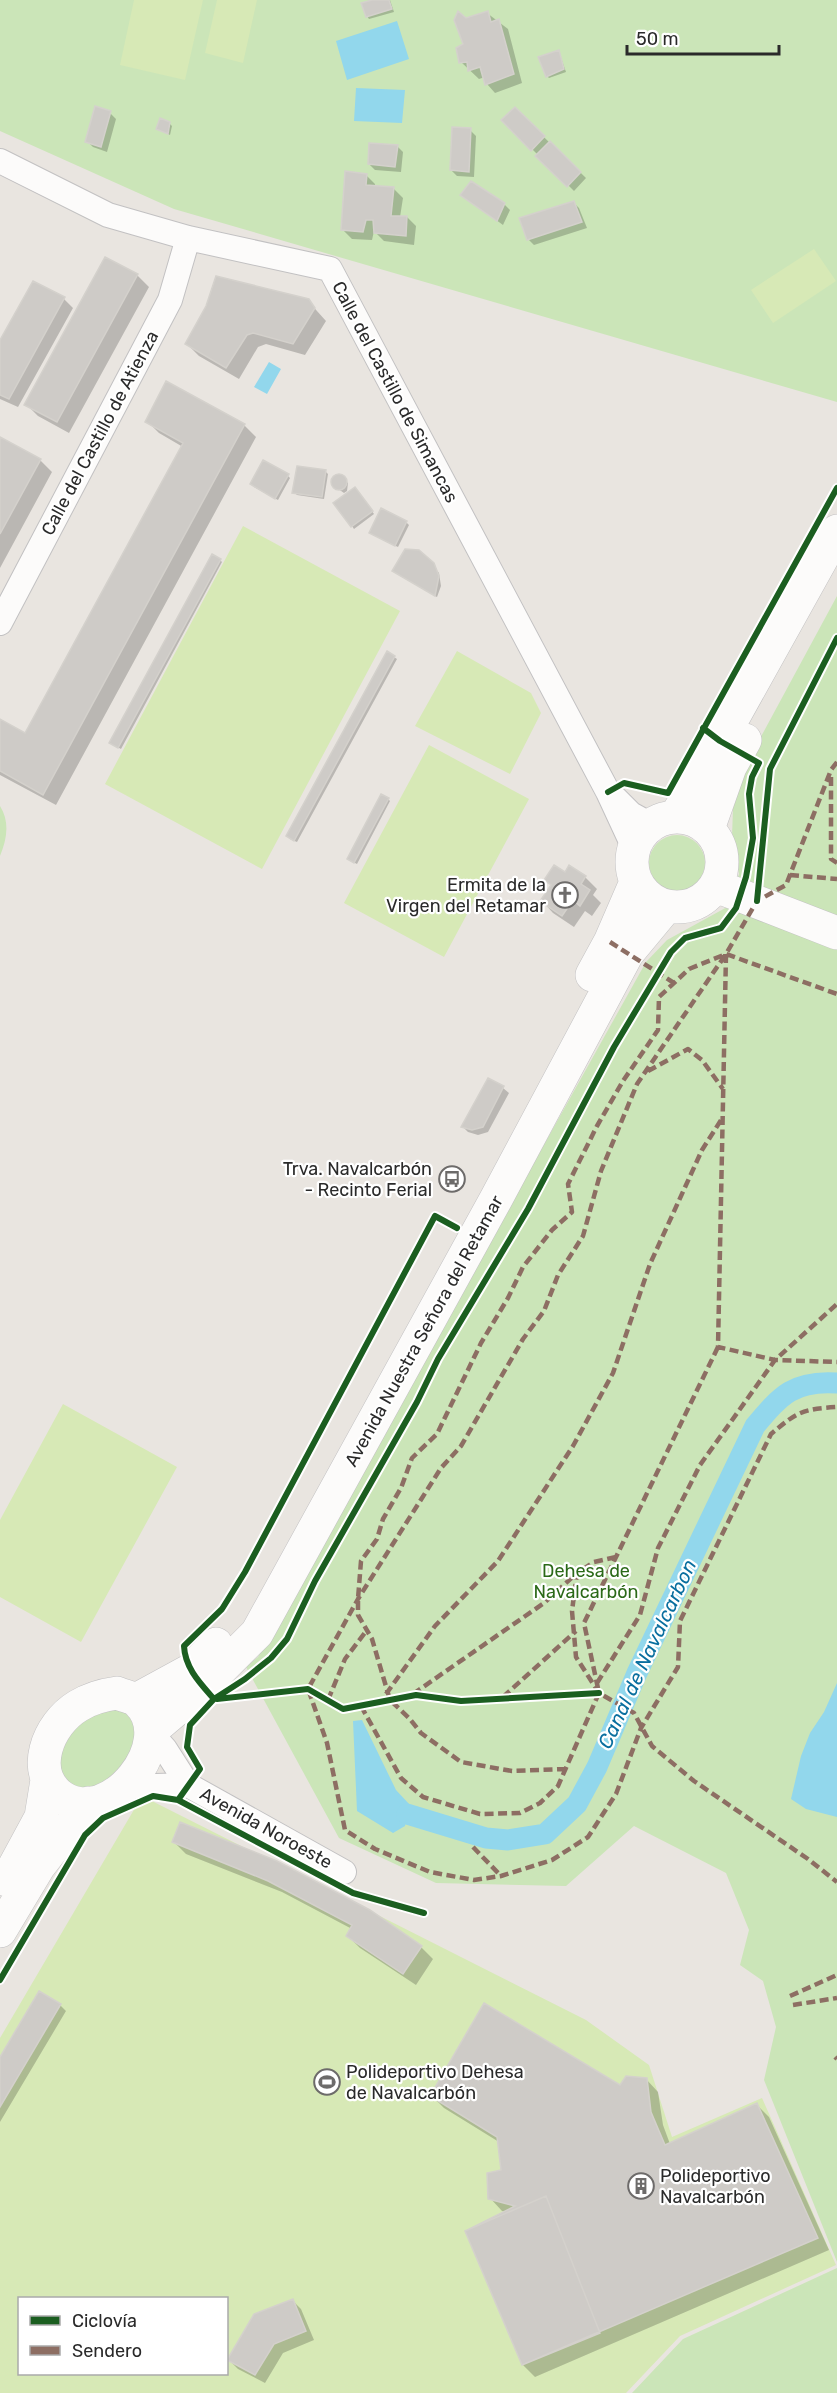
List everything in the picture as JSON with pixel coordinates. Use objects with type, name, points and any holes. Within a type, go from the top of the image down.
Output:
[{"type":"street","name":"Calle del Castillo de Simancas","points":[[0,160],[108,215],[188,238],[330,269],[608,792],[631,814],[653,830]]},
{"type":"street","name":"Calle del Castillo de Atienza","points":[[0,623],[170,300],[188,238]]},
{"type":"street","points":[[653,830],[687,818],[708,829],[718,842],[722,856],[722,872],[716,886],[707,897],[695,905],[681,908],[666,907],[648,898],[636,882],[632,871],[653,830],[699,779],[837,531]]},
{"type":"street","points":[[708,829],[730,767],[837,575]]},
{"type":"street","name":"Avenida Nuestra Señora del Retamar","points":[[136,1700],[191,1670],[240,1621],[467,1211],[610,942],[636,882]]},
{"type":"street","points":[[716,886],[837,933]]},
{"type":"street","name":"Avenida Nuestra Señora del Retamar","points":[[151,1732],[204,1687],[257,1633],[496,1199],[627,954],[666,907]]},
{"type":"street","points":[[0,1891],[41,1817],[46,1780],[43,1764],[50,1737],[60,1722],[76,1707],[98,1696],[117,1693],[136,1700],[148,1716],[151,1732],[148,1749],[140,1769],[124,1787],[106,1799],[88,1803],[72,1803],[60,1795],[46,1780]]},
{"type":"street","name":"Avenida Noroeste","points":[[151,1732],[188,1785],[344,1872]]},
{"type":"street","name":"Avenida Noroeste","points":[[124,1787],[188,1785]]},
{"type":"street","points":[[0,1931],[39,1866],[88,1803]]},
{"type":"green space","points":[[0,0],[837,0],[837,402],[174,209],[0,131]]},
{"type":"green space","points":[[134,0],[203,0],[185,80],[120,65]]},
{"type":"green space","points":[[217,0],[257,0],[243,63],[205,53]]},
{"type":"green space","points":[[814,249],[836,281],[773,323],[751,290]]},
{"type":"green space","points":[[243,526],[400,611],[262,869],[105,784]]},
{"type":"green space","name":"Dehesa de Navalcarbón","points":[[837,596],[837,2262],[764,2080],[776,2027],[763,1981],[740,1965],[749,1930],[726,1873],[634,1826],[566,1886],[436,1883],[339,1838],[246,1667],[258,1657],[646,962],[667,940],[729,906],[739,874],[732,837],[733,808],[738,779]]},
{"type":"green space","points":[[457,651],[531,693],[541,713],[510,774],[415,726]]},
{"type":"green space","points":[[429,745],[529,799],[444,957],[344,903]]},
{"type":"green space","points":[[0,806],[5,818],[6,831],[0,856]]},
{"type":"green space","points":[[671,835],[683,835],[693,839],[701,847],[705,863],[701,879],[693,887],[683,891],[671,891],[661,887],[653,879],[649,869],[649,857],[653,847],[661,839]]},
{"type":"green space","points":[[63,1404],[177,1467],[81,1642],[0,1597],[0,1520]]},
{"type":"green space","points":[[101,1706],[123,1710],[134,1725],[135,1736],[129,1757],[122,1766],[86,1793],[62,1781],[58,1756],[72,1729]]},
{"type":"green space","name":"Polideportivo Dehesa de Navalcarbón","points":[[142,1796],[586,2020],[649,2065],[672,2137],[762,2098],[836,2265],[680,2336],[626,2393],[0,2393],[0,2038]]},
{"type":"green space","points":[[837,2268],[837,2393],[632,2393],[683,2339]]},
{"type":"water","points":[[397,21],[409,59],[347,80],[336,41]]},
{"type":"water","points":[[356,88],[405,90],[402,123],[354,121]]},
{"type":"water","points":[[269,362],[281,369],[267,394],[254,387]]},
{"type":"water","points":[[837,1683],[837,1817],[806,1809],[791,1799],[801,1756],[810,1733],[824,1712]]},
{"type":"water","points":[[362,1720],[396,1790],[410,1805],[405,1826],[393,1833],[357,1811],[353,1721]]},
{"type":"building","points":[[372,0],[389,0],[392,9],[366,17],[361,3]]},
{"type":"building","points":[[458,11],[466,18],[488,11],[491,22],[499,19],[514,74],[485,85],[480,67],[468,71],[467,62],[459,63],[456,48],[463,44],[454,20]]},
{"type":"building","points":[[559,50],[564,69],[546,77],[538,57]]},
{"type":"building","points":[[95,106],[111,111],[101,147],[85,142]]},
{"type":"building","points":[[515,107],[545,136],[531,151],[501,120]]},
{"type":"building","points":[[160,118],[170,122],[168,134],[156,129]]},
{"type":"building","points":[[452,127],[471,128],[469,172],[450,170]]},
{"type":"building","points":[[550,141],[581,172],[567,187],[535,156]]},
{"type":"building","points":[[369,143],[398,145],[395,167],[368,164]]},
{"type":"building","points":[[345,171],[367,174],[366,185],[394,187],[391,216],[407,216],[406,236],[374,233],[373,220],[366,220],[363,232],[341,230]]},
{"type":"building","points":[[471,181],[505,203],[497,221],[460,195]]},
{"type":"building","points":[[574,201],[582,222],[527,240],[519,218]]},
{"type":"building","points":[[105,257],[138,274],[57,422],[24,405]]},
{"type":"building","points":[[216,276],[309,299],[315,308],[293,344],[253,333],[247,335],[226,368],[185,344],[206,306]]},
{"type":"building","points":[[33,281],[65,297],[9,399],[0,395],[0,340]]},
{"type":"building","points":[[166,381],[245,424],[43,795],[0,771],[0,719],[25,733],[183,443],[145,422]]},
{"type":"building","points":[[0,437],[41,459],[0,534]]},
{"type":"building","points":[[263,460],[289,474],[275,499],[250,484]]},
{"type":"building","points":[[297,466],[326,470],[322,497],[292,493]]},
{"type":"building","points":[[336,474],[342,474],[347,482],[345,488],[336,490],[331,485],[331,479]]},
{"type":"building","points":[[355,487],[373,511],[351,527],[333,503]]},
{"type":"building","points":[[381,508],[407,521],[395,546],[369,533]]},
{"type":"building","points":[[405,549],[419,550],[434,563],[439,576],[435,596],[392,571]]},
{"type":"building","points":[[212,554],[221,559],[118,748],[109,743]]},
{"type":"building","points":[[387,651],[395,656],[294,841],[286,836]]},
{"type":"building","points":[[381,794],[389,798],[354,863],[347,859]]},
{"type":"building","name":"Ermita de la Virgen del Retamar","points":[[554,865],[565,872],[569,865],[586,876],[581,884],[590,890],[580,906],[573,900],[562,916],[540,901],[551,885],[544,880]]},
{"type":"building","points":[[488,1078],[504,1086],[483,1127],[472,1130],[461,1127]]},
{"type":"building","points":[[180,1822],[277,1861],[370,1910],[422,1946],[403,1974],[346,1936],[352,1925],[268,1881],[172,1842]]},
{"type":"building","points":[[39,1991],[61,2004],[0,2107],[0,2057]]},
{"type":"building","name":"Polideportivo Navalcarbón","points":[[484,2003],[620,2085],[626,2076],[647,2078],[651,2112],[665,2145],[757,2103],[818,2238],[522,2365],[465,2231],[515,2206],[488,2199],[487,2173],[501,2170],[497,2137],[430,2096]]},
{"type":"building","points":[[546,2196],[600,2333],[522,2365],[465,2231]]},
{"type":"building","points":[[293,2299],[306,2331],[274,2344],[255,2375],[228,2361],[254,2314]]},
{"type":"waterway","name":"Canal de Navalcarbon","points":[[407,1814],[486,1838],[508,1840],[545,1834],[577,1804],[597,1767],[637,1673],[755,1426],[781,1398],[799,1387],[810,1384],[837,1383]]},
{"type":"marked path","points":[[837,762],[831,770],[786,885],[757,901],[726,954],[637,1084],[601,1171],[583,1236],[558,1275],[544,1311],[523,1339],[461,1446],[441,1468],[358,1599],[308,1689],[327,1743],[345,1830],[375,1849],[430,1872],[474,1880],[501,1876],[552,1860],[588,1837],[616,1794],[641,1728],[678,1667],[680,1621],[771,1434],[801,1413],[837,1407]]},
{"type":"marked path","points":[[831,777],[831,859],[837,863]]},
{"type":"marked path","points":[[790,875],[837,879]]},
{"type":"marked path","points":[[610,942],[674,983]]},
{"type":"marked path","points":[[726,954],[718,1347],[775,1360],[837,1362]]},
{"type":"marked path","points":[[566,1769],[512,1771],[461,1762],[421,1733],[390,1700],[372,1639],[358,1615],[361,1561],[377,1539],[383,1519],[401,1488],[412,1458],[437,1434],[481,1343],[508,1298],[523,1267],[552,1230],[572,1212],[568,1184],[623,1081],[658,1030],[659,997],[689,969],[726,954],[837,994]]},
{"type":"marked path","points":[[648,1071],[688,1049],[702,1060],[723,1089]]},
{"type":"marked path","points":[[386,1694],[435,1626],[498,1561],[573,1446],[613,1373],[650,1264],[702,1150],[723,1117]]},
{"type":"marked path","points":[[597,1683],[640,1615],[658,1548],[700,1465],[775,1360],[837,1304]]},
{"type":"marked path","points":[[361,1706],[401,1778],[423,1797],[480,1814],[520,1813],[540,1803],[558,1786],[599,1693],[584,1623],[718,1347]]},
{"type":"marked path","points":[[616,1557],[594,1562],[577,1573],[572,1611],[576,1657],[599,1693],[634,1713],[652,1746],[694,1781],[808,1859],[837,1882]]},
{"type":"marked path","points":[[413,1694],[544,1603],[577,1573]]},
{"type":"marked path","points":[[328,1700],[345,1659],[367,1630]]},
{"type":"marked path","points":[[503,1697],[576,1631]]},
{"type":"marked path","points":[[473,1847],[501,1876]]},
{"type":"marked path","points":[[790,1996],[837,1975]]},
{"type":"marked path","points":[[793,2005],[837,1998]]},
{"type":"cycle path","points":[[608,792],[624,783],[668,793],[837,488]]},
{"type":"cycle path","points":[[757,901],[770,769],[837,638]]},
{"type":"cycle path","points":[[178,1800],[200,1769],[187,1747],[190,1725],[214,1699],[245,1679],[271,1658],[287,1639],[315,1581],[417,1402],[438,1359],[528,1209],[614,1047],[671,952],[685,938],[721,928],[736,908],[746,877],[753,838],[749,794],[752,777],[759,763],[720,741],[703,728]]},
{"type":"cycle path","points":[[214,1699],[190,1668],[184,1646],[222,1609],[245,1572],[435,1216],[457,1228]]},
{"type":"cycle path","points":[[217,1699],[308,1689],[343,1709],[416,1695],[461,1701],[599,1693]]},
{"type":"cycle path","points":[[0,1980],[85,1835],[103,1818],[153,1796],[178,1800],[353,1893],[424,1913]]},
{"type":"place","name":"Ermita de la Virgen del Retamar","points":[[565,895]]},
{"type":"place","name":"Trva. Navalcarbón - Recinto Ferial","points":[[452,1179]]},
{"type":"place","name":"Polideportivo Dehesa de Navalcarbón","points":[[327,2082]]},
{"type":"place","name":"Polideportivo Navalcarbón","points":[[641,2186]]}]
